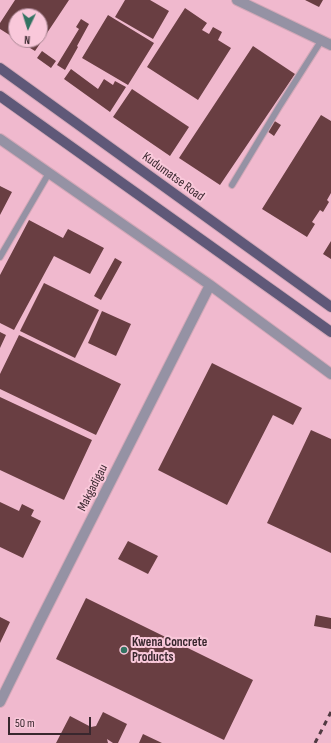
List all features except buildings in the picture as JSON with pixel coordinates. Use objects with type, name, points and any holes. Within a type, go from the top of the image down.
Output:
[{"type":"main road","name":"Kudumatse Road","points":[[0,68],[331,307]]},
{"type":"main road","points":[[0,96],[331,332]]},
{"type":"street","points":[[237,0],[331,45]]},
{"type":"street","points":[[0,139],[210,285],[331,374]]},
{"type":"street","name":"Makgadigau","points":[[0,702],[210,285]]},
{"type":"lane","points":[[232,185],[321,40]]},
{"type":"lane","points":[[0,257],[49,173]]},
{"type":"shaded area","points":[[0,0],[331,0],[331,743],[0,743]]},
{"type":"railway","points":[[315,743],[331,712]]},
{"type":"place","name":"Kwena Concrete Products","points":[[124,650]]}]
